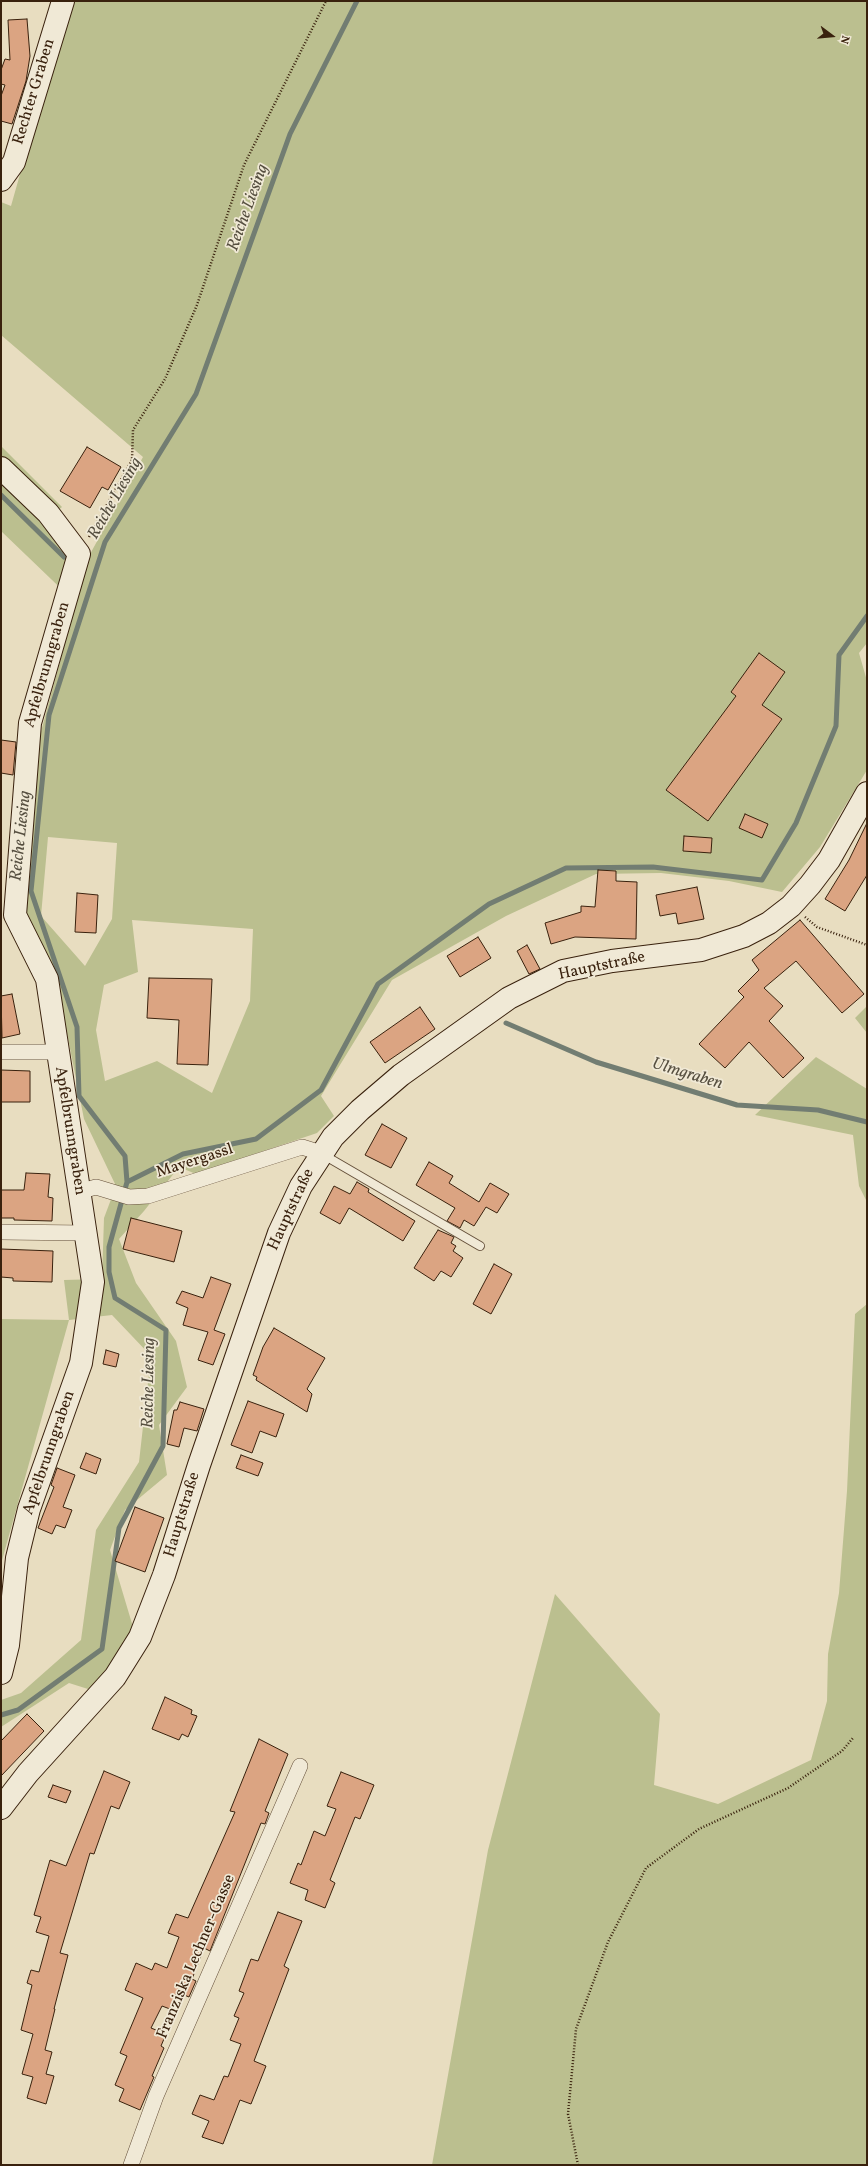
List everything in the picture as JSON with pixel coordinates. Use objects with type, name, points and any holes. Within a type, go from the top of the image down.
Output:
[{"type":"street","name":"Rechter Graben","points":[[1,180],[14,162],[63,1]]},
{"type":"street","points":[[1,468],[48,513],[79,554]]},
{"type":"street","name":"Apfelbrunngraben","points":[[1,1673],[8,1645],[17,1558],[29,1509],[81,1363],[93,1282],[56,1052],[47,979],[18,924],[15,915],[30,723],[79,554]]},
{"type":"street","name":"Hauptstraße","points":[[1,1808],[28,1773],[115,1677],[140,1637],[164,1575],[201,1458],[269,1259],[294,1200],[321,1154],[342,1128],[375,1096],[401,1075],[510,998],[563,971],[612,961],[701,950],[744,936],[769,923],[790,906],[810,885],[829,860],[867,793]]},
{"type":"street","name":"Apfelbrunngraben","points":[[1,1052],[56,1052]]},
{"type":"street","name":"Mayergassl","points":[[78,1192],[96,1187],[129,1196],[148,1196],[302,1146],[321,1154]]},
{"type":"street","points":[[1,1232],[85,1233]]},
{"type":"street","name":"Franziska Lechner-Gasse","points":[[131,2165],[156,2096],[300,1766]]},
{"type":"lane","points":[[321,1154],[480,1246]]},
{"type":"path","points":[[79,554],[132,460],[133,430],[165,379],[197,305],[244,165],[326,1]]},
{"type":"path","points":[[790,906],[817,927],[867,945]]},
{"type":"path","points":[[578,2165],[568,2114],[576,2029],[608,1942],[646,1868],[699,1829],[788,1788],[842,1751],[854,1738]]},
{"type":"green space","points":[[69,1],[867,1],[867,643],[859,653],[867,681],[867,770],[820,847],[782,892],[729,881],[661,873],[596,874],[506,916],[392,980],[321,1096],[334,1116],[317,1133],[196,1174],[179,1167],[144,1211],[119,1239],[136,1283],[176,1341],[187,1387],[159,1425],[167,1475],[125,1510],[110,1550],[133,1627],[115,1666],[88,1689],[69,1683],[1,1727],[1,1700],[21,1693],[81,1640],[96,1530],[139,1462],[151,1356],[112,1315],[69,1320],[64,1280],[102,1279],[104,1218],[116,1186],[84,1119],[60,998],[20,914],[33,761],[76,603],[1,531],[1,446],[62,507],[45,521],[89,556],[143,457],[1,335],[1,202],[11,206]],"holes":[[[48,837],[117,843],[112,919],[85,966],[41,916]],[[132,920],[253,929],[250,1001],[212,1093],[157,1061],[105,1081],[96,1030],[104,985],[138,972]]]},
{"type":"green space","points":[[867,1006],[867,1033],[855,1018]]},
{"type":"green space","points":[[816,1057],[867,1089],[867,1202],[859,1186],[853,1135],[755,1115]]},
{"type":"green space","points":[[867,1304],[867,2165],[432,2165],[488,1850],[555,1594],[660,1714],[654,1785],[718,1804],[811,1760],[827,1701],[828,1654],[839,1593],[847,1491],[855,1314]]},
{"type":"green space","points":[[1,1319],[69,1320],[1,1564]]},
{"type":"building","points":[[27,19],[30,56],[26,81],[12,124],[1,121],[1,96],[5,85],[1,84],[1,70],[5,59],[10,60],[8,20]]},
{"type":"building","points":[[87,447],[121,467],[108,490],[102,487],[90,508],[60,491]]},
{"type":"building","points":[[759,653],[785,672],[762,705],[782,719],[708,821],[666,790],[736,696],[731,692]]},
{"type":"building","points":[[1,740],[16,742],[13,775],[1,773]]},
{"type":"building","points":[[745,814],[768,824],[762,838],[739,828]]},
{"type":"building","points":[[867,823],[867,875],[845,911],[825,899],[849,860]]},
{"type":"building","points":[[684,836],[712,838],[711,853],[683,851]]},
{"type":"building","points":[[598,870],[616,871],[616,881],[637,882],[636,939],[575,937],[551,944],[545,923],[581,912],[581,906],[595,907]]},
{"type":"building","points":[[697,887],[704,919],[678,924],[676,913],[660,916],[656,895]]},
{"type":"building","points":[[77,893],[98,895],[96,933],[75,932]]},
{"type":"building","points":[[800,920],[864,994],[842,1013],[796,961],[764,988],[783,1006],[769,1021],[804,1058],[783,1078],[749,1042],[725,1068],[699,1044],[744,997],[738,991],[759,970],[752,960]]},
{"type":"building","points":[[478,937],[491,958],[460,977],[447,956]]},
{"type":"building","points":[[527,945],[540,969],[529,974],[517,951]]},
{"type":"building","points":[[149,978],[212,979],[208,1065],[177,1064],[179,1020],[147,1018]]},
{"type":"building","points":[[12,994],[20,1034],[2,1038],[1,996]]},
{"type":"building","points":[[420,1007],[435,1029],[385,1063],[370,1042]]},
{"type":"building","points":[[1,1070],[30,1071],[30,1102],[1,1102]]},
{"type":"building","points":[[382,1124],[407,1138],[391,1168],[365,1155]]},
{"type":"building","points":[[429,1162],[453,1176],[449,1183],[479,1202],[490,1183],[509,1194],[497,1213],[486,1207],[474,1226],[464,1220],[460,1228],[447,1221],[455,1208],[416,1185]]},
{"type":"building","points":[[26,1173],[50,1174],[48,1197],[53,1198],[52,1221],[14,1220],[14,1218],[1,1218],[1,1190],[24,1190]]},
{"type":"building","points":[[357,1182],[369,1189],[368,1192],[415,1221],[403,1241],[349,1208],[340,1224],[320,1213],[334,1186],[350,1194]]},
{"type":"building","points":[[131,1218],[182,1231],[174,1262],[123,1249]]},
{"type":"building","points":[[438,1230],[454,1237],[451,1243],[456,1246],[453,1251],[463,1258],[451,1277],[441,1271],[434,1281],[414,1268]]},
{"type":"building","points":[[1,1249],[53,1251],[52,1282],[13,1281],[13,1278],[1,1277]]},
{"type":"building","points":[[494,1264],[512,1274],[491,1314],[473,1304]]},
{"type":"building","points":[[211,1277],[231,1284],[214,1330],[225,1334],[213,1365],[198,1360],[208,1332],[183,1325],[188,1308],[176,1303],[182,1291],[203,1298]]},
{"type":"building","points":[[274,1328],[325,1358],[307,1389],[312,1394],[307,1412],[256,1380],[257,1377],[253,1375],[263,1347]]},
{"type":"building","points":[[106,1350],[119,1354],[116,1367],[103,1364]]},
{"type":"building","points":[[248,1401],[284,1414],[276,1437],[260,1431],[252,1453],[231,1445]]},
{"type":"building","points":[[180,1402],[204,1409],[197,1431],[184,1428],[179,1447],[167,1444],[174,1410],[177,1410]]},
{"type":"building","points":[[86,1453],[101,1459],[96,1474],[80,1468]]},
{"type":"building","points":[[241,1455],[263,1463],[258,1476],[236,1468]]},
{"type":"building","points":[[57,1468],[75,1475],[63,1507],[72,1510],[65,1528],[56,1525],[52,1534],[38,1528],[54,1487],[51,1485]]},
{"type":"building","points":[[135,1507],[164,1518],[145,1572],[115,1561]]},
{"type":"building","points":[[165,1697],[192,1710],[191,1714],[197,1716],[188,1737],[182,1734],[179,1740],[152,1729]]},
{"type":"building","points":[[27,1714],[44,1731],[1,1776],[1,1741]]},
{"type":"building","points":[[259,1739],[288,1754],[265,1811],[269,1813],[265,1824],[261,1823],[210,1951],[204,1948],[192,1979],[196,1981],[189,1997],[177,1992],[170,2009],[162,2006],[151,2028],[166,2034],[161,2046],[164,2048],[140,2110],[119,2101],[124,2089],[115,2085],[127,2056],[120,2053],[143,1998],[125,1990],[136,1963],[152,1970],[155,1963],[167,1968],[179,1937],[168,1933],[176,1914],[188,1918],[235,1812],[230,1811]]},
{"type":"building","points":[[104,1771],[130,1782],[119,1809],[111,1806],[94,1854],[90,1853],[60,1953],[68,1955],[45,2050],[52,2052],[46,2074],[54,2076],[46,2104],[27,2098],[33,2077],[22,2074],[33,2034],[21,2030],[32,1985],[27,1983],[31,1970],[39,1972],[49,1936],[36,1932],[41,1917],[34,1915],[50,1860],[66,1866]]},
{"type":"building","points":[[341,1772],[374,1785],[360,1819],[355,1817],[330,1880],[335,1883],[325,1908],[305,1900],[308,1890],[290,1883],[298,1863],[301,1865],[314,1831],[325,1836],[336,1809],[327,1806]]},
{"type":"building","points":[[53,1785],[71,1791],[66,1803],[48,1797]]},
{"type":"building","points":[[278,1912],[302,1921],[284,1966],[289,1969],[254,2061],[266,2066],[251,2104],[240,2100],[223,2144],[202,2137],[209,2121],[192,2114],[200,2095],[214,2100],[224,2076],[228,2077],[241,2044],[230,2040],[239,2018],[234,2016],[244,1993],[239,1991],[251,1959],[258,1961]]},
{"type":"waterway","name":"Reiche Liesing","points":[[1,1715],[18,1710],[102,1649],[119,1528],[163,1446],[166,1330],[115,1298],[109,1272],[109,1247],[127,1182],[125,1156],[79,1096],[77,1027],[31,891],[49,715],[105,542],[196,394],[290,134],[357,1]]},
{"type":"waterway","points":[[1,495],[64,557]]},
{"type":"waterway","points":[[127,1182],[183,1154],[256,1139],[321,1090],[378,984],[489,904],[566,868],[653,867],[762,880],[796,823],[836,726],[839,655],[867,616]]},
{"type":"waterway","name":"Ulmgraben","points":[[506,1023],[596,1062],[737,1105],[818,1110],[867,1122]]}]
